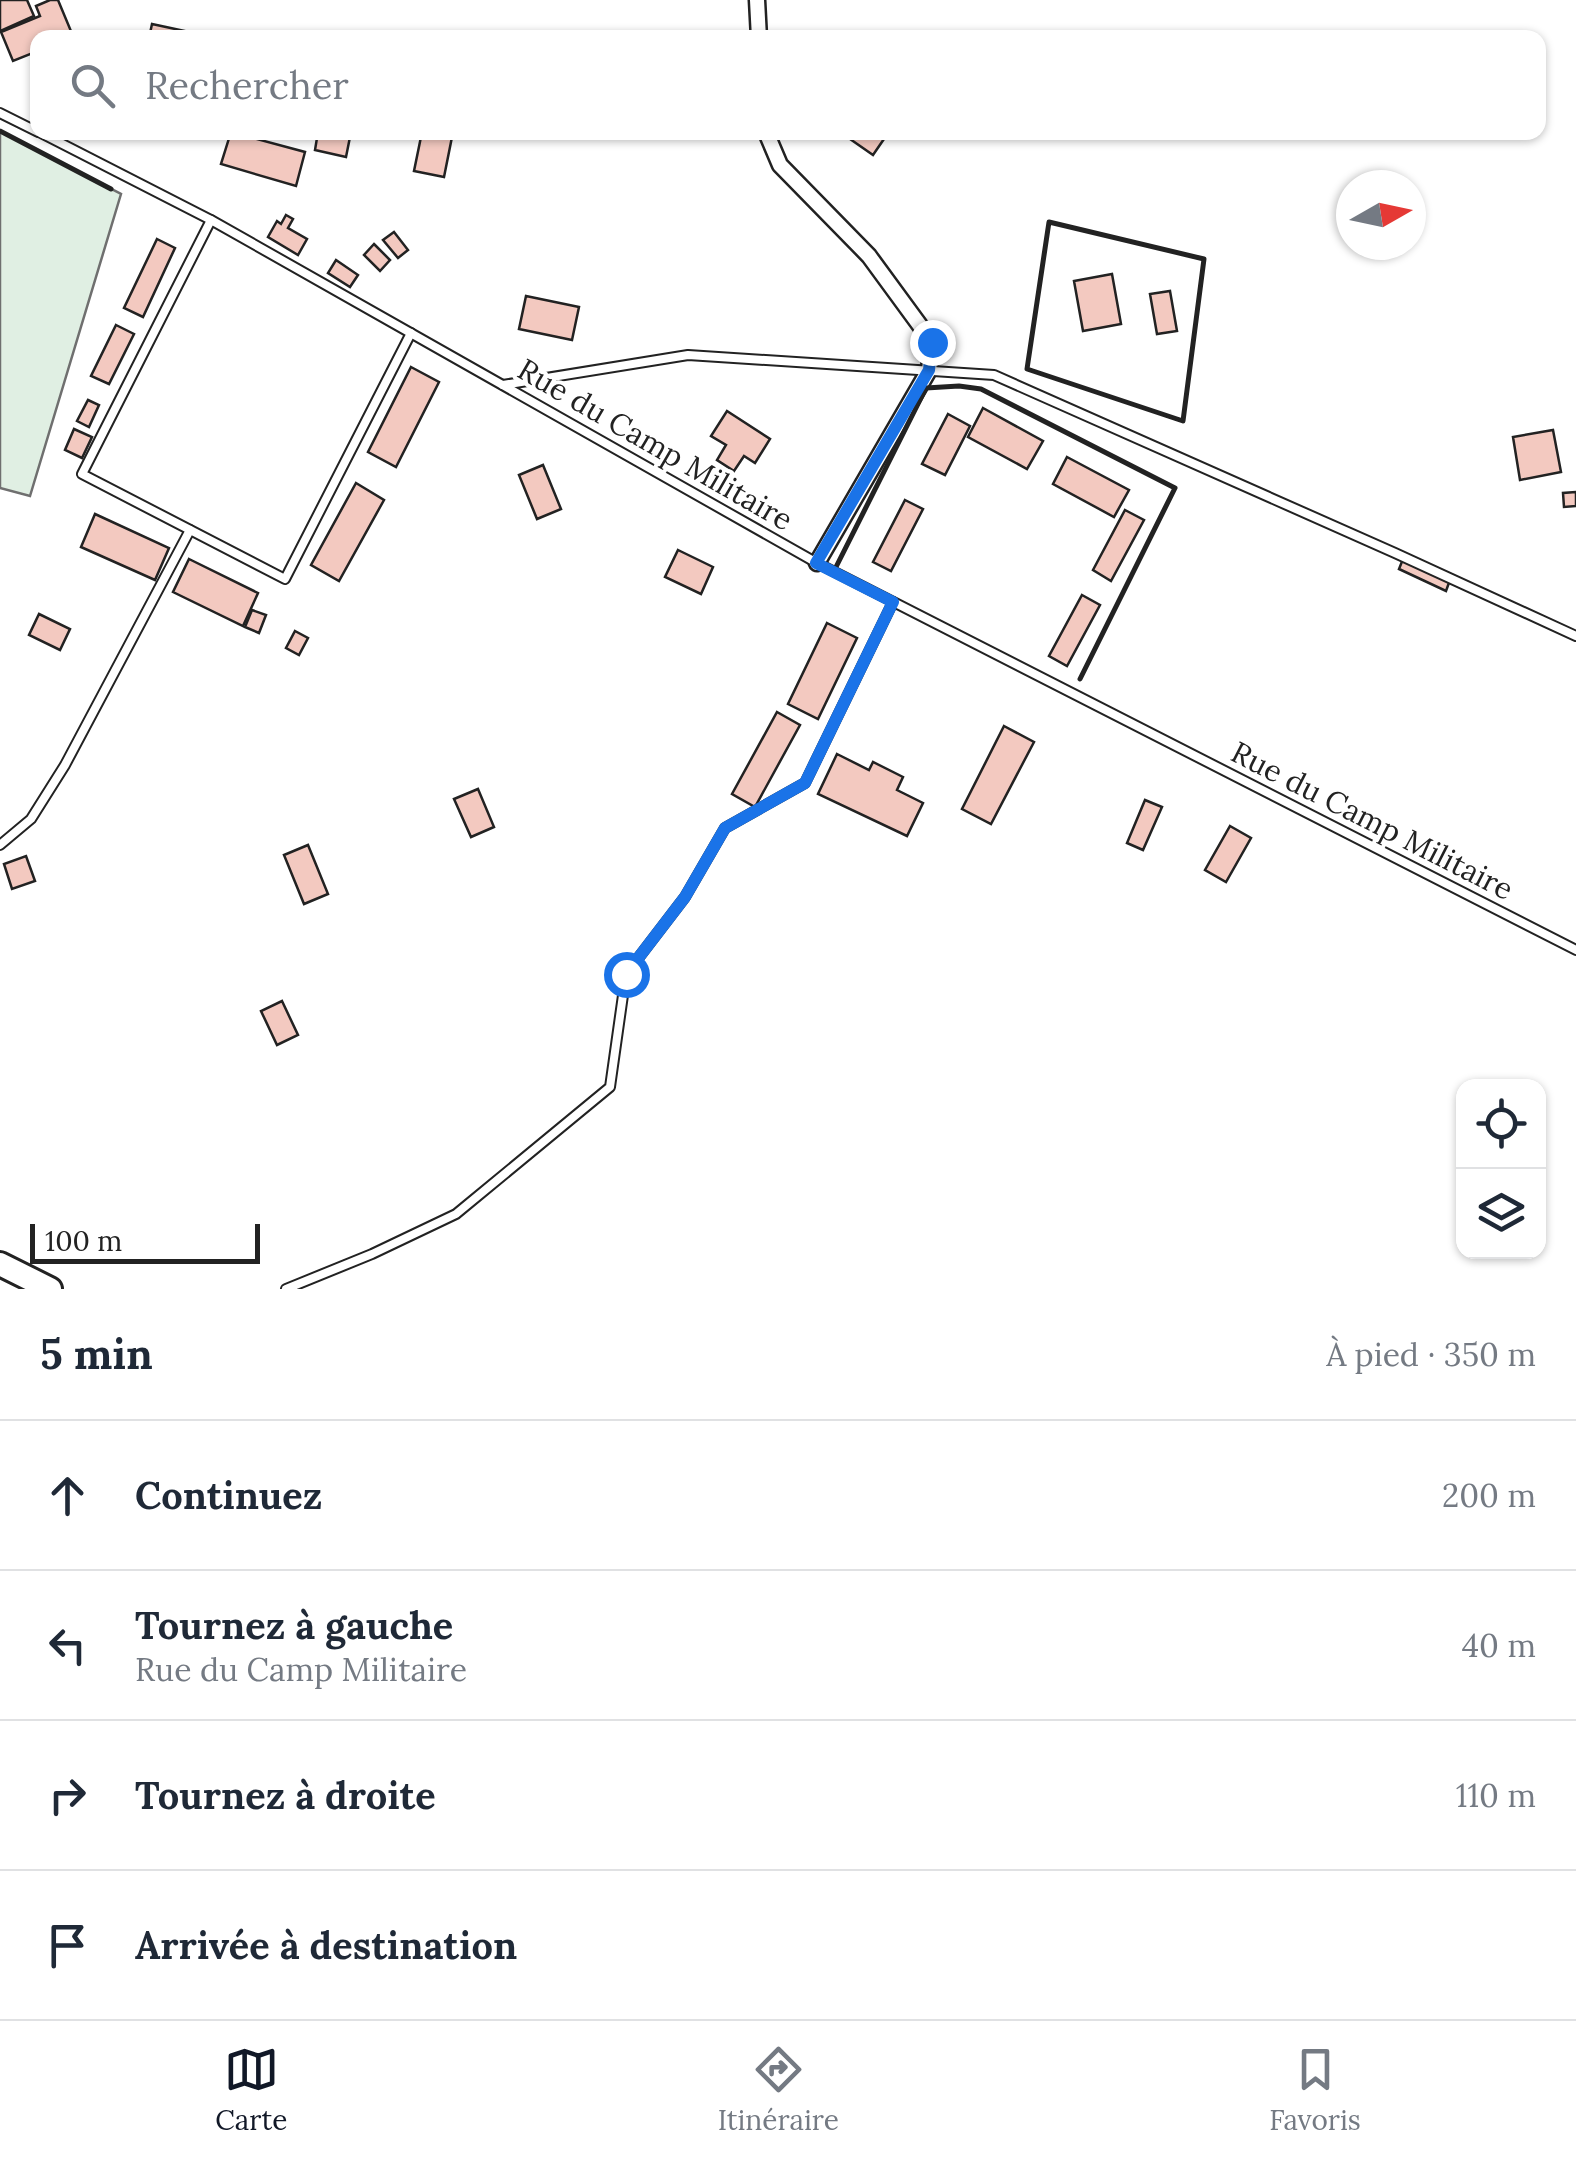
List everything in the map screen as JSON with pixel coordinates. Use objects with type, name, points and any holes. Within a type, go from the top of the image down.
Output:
[{"type":"main road","points":[[0,1264],[50,1289]]},
{"type":"street","points":[[757,0],[759,30]]},
{"type":"street","points":[[769,140],[780,165],[869,256],[932,342],[929,370],[816,563]]},
{"type":"lane","name":"Rue du Camp Militaire","points":[[0,112],[30,128]]},
{"type":"lane","name":"Rue du Camp Militaire","points":[[54,140],[212,220],[816,563],[1576,950]]},
{"type":"lane","points":[[212,220],[82,474],[285,580],[411,333]]},
{"type":"lane","points":[[503,385],[688,356],[994,375],[1576,636]]},
{"type":"lane","points":[[0,845],[31,819],[65,765],[190,530]]},
{"type":"lane","points":[[286,1289],[456,1214],[610,1087],[626,974],[685,897],[725,828],[805,783],[893,602]]},
{"type":"green space","points":[[0,131],[121,194],[30,496],[0,488]]},
{"type":"building","points":[[0,0],[27,0],[34,16],[0,31]]},
{"type":"building","points":[[58,0],[70,30],[30,30],[30,54],[13,61],[1,32],[40,16],[36,6]]},
{"type":"building","points":[[152,24],[180,30],[151,30]]},
{"type":"building","points":[[228,140],[261,140],[305,152],[296,186],[221,164]]},
{"type":"building","points":[[317,140],[349,140],[346,157],[315,150]]},
{"type":"building","points":[[420,140],[451,140],[444,177],[414,171]]},
{"type":"building","points":[[851,140],[883,140],[873,155]]},
{"type":"building","points":[[286,215],[293,219],[288,228],[307,239],[298,255],[268,237],[277,221],[281,224]]},
{"type":"building","points":[[394,232],[408,250],[398,258],[383,240]]},
{"type":"building","points":[[157,239],[175,248],[143,317],[124,308]]},
{"type":"building","points":[[374,244],[390,260],[380,271],[364,255]]},
{"type":"building","points":[[336,260],[358,275],[350,287],[328,273]]},
{"type":"building","points":[[1112,274],[1121,324],[1083,331],[1074,281]]},
{"type":"building","points":[[1170,291],[1177,331],[1157,334],[1150,294]]},
{"type":"building","points":[[526,296],[579,307],[572,340],[519,329]]},
{"type":"building","points":[[116,325],[134,334],[109,384],[91,376]]},
{"type":"building","points":[[411,367],[439,382],[396,467],[368,452]]},
{"type":"building","points":[[88,400],[99,405],[89,427],[77,421]]},
{"type":"building","points":[[983,408],[1043,441],[1027,469],[968,437]]},
{"type":"building","points":[[727,411],[770,439],[755,463],[744,456],[734,471],[717,460],[726,445],[711,436]]},
{"type":"building","points":[[948,414],[970,426],[945,475],[922,464]]},
{"type":"building","points":[[74,429],[92,437],[82,458],[65,450]]},
{"type":"building","points":[[1553,430],[1561,472],[1520,480],[1513,437]]},
{"type":"building","points":[[1067,457],[1129,490],[1114,517],[1053,484]]},
{"type":"building","points":[[543,465],[561,509],[537,519],[519,475]]},
{"type":"building","points":[[356,483],[384,500],[339,581],[311,565]]},
{"type":"building","points":[[1576,492],[1576,506],[1564,507],[1563,493]]},
{"type":"building","points":[[905,500],[923,509],[891,571],[873,562]]},
{"type":"building","points":[[1125,510],[1144,520],[1111,581],[1093,570]]},
{"type":"building","points":[[95,514],[169,548],[155,580],[81,547]]},
{"type":"building","points":[[678,550],[713,567],[701,594],[665,577]]},
{"type":"building","points":[[189,559],[258,593],[243,626],[173,592]]},
{"type":"building","points":[[1403,559],[1450,580],[1446,591],[1399,569]]},
{"type":"building","points":[[1082,595],[1100,605],[1067,666],[1049,656]]},
{"type":"building","points":[[252,610],[266,615],[259,633],[245,627]]},
{"type":"building","points":[[39,614],[70,629],[60,650],[29,635]]},
{"type":"building","points":[[827,623],[857,638],[818,719],[788,704]]},
{"type":"building","points":[[295,631],[308,638],[299,655],[286,648]]},
{"type":"building","points":[[777,712],[800,725],[755,807],[732,794]]},
{"type":"building","points":[[1004,726],[1034,742],[991,824],[962,809]]},
{"type":"building","points":[[837,754],[869,770],[873,762],[903,777],[897,790],[923,803],[907,836],[818,794]]},
{"type":"building","points":[[478,789],[494,827],[471,837],[454,799]]},
{"type":"building","points":[[1145,800],[1162,807],[1143,850],[1127,843]]},
{"type":"building","points":[[1230,826],[1251,838],[1226,882],[1205,870]]},
{"type":"building","points":[[308,845],[328,894],[304,904],[284,855]]},
{"type":"building","points":[[26,856],[35,881],[12,889],[4,864]]},
{"type":"building","points":[[282,1001],[298,1035],[277,1045],[261,1011]]},
{"type":"wall","points":[[0,131],[111,189]]},
{"type":"wall","points":[[1049,222],[1204,259],[1183,421],[1027,369],[1049,222]]},
{"type":"wall","points":[[834,571],[926,388],[981,389],[1175,488],[1080,679]]},
{"type":"route","points":[[626,974],[685,897],[725,828],[805,783],[893,602],[816,563],[929,370],[932,342]]}]
